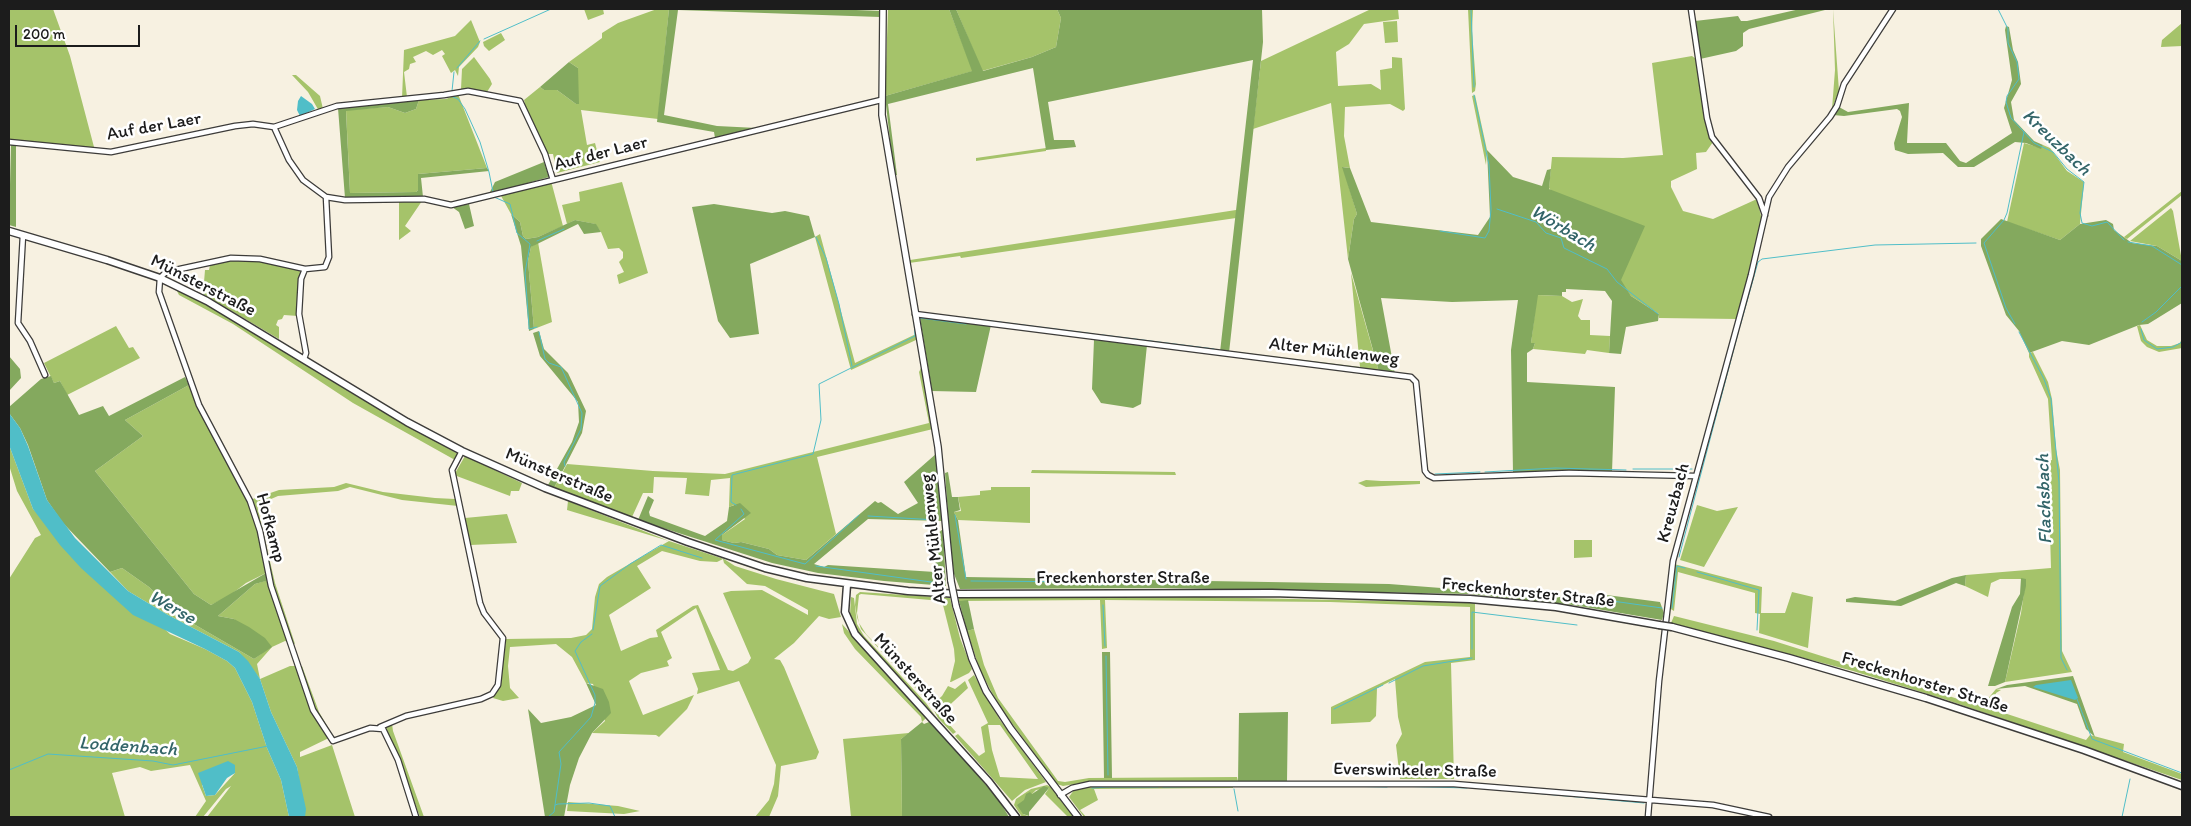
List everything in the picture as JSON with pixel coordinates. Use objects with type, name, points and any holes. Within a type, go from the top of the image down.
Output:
[{"type":"main road","name":"Münsterstraße","points":[[9,231],[160,278],[207,301],[384,408],[462,451],[552,491],[688,542],[765,568],[847,584],[846,612],[855,634],[989,782],[1016,817]]},
{"type":"main road","name":"Freckenhorster Straße","points":[[847,584],[908,591],[959,594],[1272,593],[1461,599],[1565,608],[1659,624],[1789,658],[1926,698],[2084,750],[2182,786]]},
{"type":"street","name":"Alter Mühlenweg","points":[[883,9],[881,100],[942,470],[951,581],[956,606],[972,659],[986,691],[1011,729],[1078,817]]},
{"type":"street","name":"Kreuzbach","points":[[1691,9],[1707,118],[1712,136],[1759,198],[1765,221]]},
{"type":"street","name":"Kreuzbach","points":[[1648,817],[1659,681],[1673,561],[1765,221],[1769,197],[1788,167],[1837,106],[1844,84],[1893,9]]},
{"type":"street","name":"Auf der Laer","points":[[9,142],[111,152],[235,126],[253,124],[274,128],[337,106],[444,96],[468,91],[520,102],[545,154],[553,180]]},
{"type":"street","name":"Auf der Laer","points":[[274,128],[289,160],[303,180],[326,197],[345,200],[424,199],[451,205],[881,100]]},
{"type":"street","points":[[160,278],[171,270],[242,258],[269,260],[305,269],[325,266],[329,262],[326,197]]},
{"type":"street","points":[[1759,198],[1769,197]]},
{"type":"street","points":[[23,235],[18,323],[30,341],[45,375]]},
{"type":"street","points":[[304,359],[306,353],[299,314],[301,279],[305,269]]},
{"type":"street","name":"Hofkamp","points":[[160,278],[159,292],[199,405],[250,501],[260,531],[271,586],[313,710],[333,741],[364,729],[380,727],[406,716],[481,699],[492,694],[498,685],[503,638],[490,621],[480,603],[452,470],[462,451]]},
{"type":"street","name":"Alter Mühlenweg","points":[[915,314],[1411,377],[1416,382],[1425,471],[1428,476],[1434,478],[1569,473],[1695,476]]},
{"type":"street","points":[[380,727],[392,745],[416,817]]},
{"type":"street","name":"Everswinkeler Straße","points":[[1060,795],[1077,786],[1090,784],[1471,784],[1723,806],[1769,817]]},
{"type":"green space","points":[[9,9],[53,9],[70,56],[94,147],[65,147],[9,140]]},
{"type":"green space","points":[[584,9],[603,9],[604,14],[588,20]]},
{"type":"green space","points":[[657,9],[669,9],[658,119],[581,110],[587,145],[595,143],[600,162],[557,173],[553,154],[548,154],[527,113],[524,100],[540,87],[544,90],[557,90],[576,104],[578,68],[569,62],[602,38],[602,33],[618,23]]},
{"type":"green space","points":[[669,9],[830,9],[882,11],[880,17],[678,10],[664,115],[717,126],[757,128],[715,138],[714,132],[657,122]]},
{"type":"green space","points":[[888,9],[949,9],[973,71],[885,96]]},
{"type":"green space","points":[[949,9],[956,9],[983,71],[1032,57],[1056,47],[1061,18],[1057,9],[1262,9],[1263,42],[1229,353],[1220,352],[1253,60],[1048,102],[1054,140],[1074,140],[1076,147],[1046,150],[1033,68],[888,104],[897,175],[894,175],[885,96],[972,71]]},
{"type":"green space","points":[[956,9],[1057,9],[1061,18],[1056,47],[1032,57],[982,71]]},
{"type":"green space","points":[[1371,9],[1398,9],[1399,19],[1364,24],[1349,44],[1336,52],[1338,86],[1371,84],[1381,90],[1380,70],[1392,68],[1392,57],[1402,58],[1405,109],[1403,111],[1390,104],[1345,107],[1344,136],[1350,168],[1343,167],[1357,214],[1354,219],[1348,259],[1331,103],[1253,129],[1261,61]]},
{"type":"green space","points":[[1468,9],[1473,9],[1472,31],[1476,84],[1475,91],[1472,93]]},
{"type":"green space","points":[[1800,9],[1829,9],[1749,29],[1743,33],[1743,46],[1736,51],[1700,59],[1695,21],[1738,16],[1741,21],[1747,21]]},
{"type":"green space","points":[[1833,9],[1839,91],[1832,109],[1835,70]]},
{"type":"green space","points":[[471,20],[480,42],[478,47],[459,67],[458,76],[455,70],[451,73],[442,56],[445,54],[442,50],[433,55],[426,51],[413,57],[416,62],[410,64],[409,69],[404,72],[407,97],[402,98],[404,50],[455,36]]},
{"type":"green space","points":[[1397,21],[1398,42],[1385,43],[1383,22]]},
{"type":"green space","points":[[2182,23],[2182,46],[2161,47],[2162,40]]},
{"type":"green space","points":[[2006,26],[2009,27],[2013,50],[2018,62],[2021,84],[2011,102],[2014,120],[2034,141],[2043,145],[2041,149],[2026,143],[2015,142],[1974,167],[1958,167],[1943,153],[1908,154],[1895,150],[1894,143],[1902,117],[1897,109],[1844,116],[1833,115],[1839,107],[1848,112],[1909,103],[1907,143],[1946,143],[1960,161],[1966,163],[2012,133],[2004,108],[2012,80]]},
{"type":"green space","points":[[501,33],[505,40],[489,51],[483,42]]},
{"type":"green space","points":[[1692,56],[1696,59],[1713,142],[1706,152],[1696,153],[1697,169],[1671,181],[1671,187],[1683,211],[1713,219],[1757,199],[1762,220],[1737,319],[1659,318],[1659,314],[1631,296],[1549,188],[1552,157],[1623,158],[1663,155],[1652,63]]},
{"type":"green space","points":[[474,57],[492,84],[487,92],[461,89],[462,69]]},
{"type":"green space","points":[[569,62],[578,68],[579,104],[576,104],[557,90],[544,90],[540,87]]},
{"type":"green space","points":[[292,75],[296,75],[320,96],[323,109],[319,111],[308,92]]},
{"type":"green space","points":[[458,94],[487,168],[418,174],[418,190],[416,192],[350,193],[346,110],[388,107],[405,113],[416,109],[419,100],[446,99]]},
{"type":"green space","points":[[1475,95],[1487,150],[1486,165],[1472,96]]},
{"type":"green space","points":[[419,100],[416,109],[405,113],[388,107],[346,111],[350,193],[416,192],[418,190],[418,174],[487,168],[489,171],[421,178],[423,197],[345,198],[338,108]]},
{"type":"green space","points":[[2024,143],[2041,148],[2043,145],[2050,148],[2067,171],[2084,182],[2080,224],[2060,240],[2007,222]]},
{"type":"green space","points":[[11,144],[16,145],[16,227],[9,225]]},
{"type":"green space","points":[[1046,148],[1046,151],[976,161],[976,158]]},
{"type":"green space","points":[[1487,150],[1513,177],[1542,186],[1547,170],[1551,169],[1549,189],[1645,226],[1621,280],[1631,296],[1659,314],[1658,321],[1626,327],[1621,354],[1609,353],[1612,301],[1605,291],[1566,289],[1566,292],[1562,292],[1562,296],[1538,295],[1531,343],[1535,343],[1533,349],[1527,353],[1527,382],[1615,387],[1612,472],[1569,470],[1513,473],[1511,350],[1518,300],[1452,302],[1381,298],[1395,374],[1379,372],[1348,259],[1354,219],[1357,214],[1342,167],[1350,168],[1371,222],[1478,235],[1490,217]]},
{"type":"green space","points":[[544,162],[549,177],[489,194],[495,182]]},
{"type":"green space","points":[[551,181],[563,226],[538,237],[526,239],[523,236],[520,222],[511,214],[500,194]]},
{"type":"green space","points":[[622,182],[648,273],[619,284],[617,275],[624,272],[619,262],[623,258],[623,252],[619,248],[608,249],[601,232],[595,224],[575,220],[567,224],[562,205],[580,201],[579,192]]},
{"type":"green space","points":[[2182,191],[2182,195],[2127,239],[2124,237]]},
{"type":"green space","points":[[422,201],[405,226],[411,231],[399,240],[399,202]]},
{"type":"green space","points":[[469,204],[474,226],[465,229],[459,212],[452,207]]},
{"type":"green space","points":[[714,204],[772,213],[785,211],[809,216],[815,237],[750,264],[759,334],[730,338],[718,321],[692,207]]},
{"type":"green space","points":[[2171,208],[2182,261],[2157,246],[2130,241]]},
{"type":"green space","points":[[1236,210],[1236,218],[961,258],[960,256],[909,263],[910,260]]},
{"type":"green space","points":[[511,214],[520,222],[523,236],[526,239],[538,237],[575,220],[596,224],[601,232],[584,234],[578,224],[531,247],[528,261],[534,329],[529,331],[521,246]]},
{"type":"green space","points":[[2001,219],[2060,240],[2080,224],[2106,220],[2113,224],[2114,230],[2132,243],[2157,246],[2182,261],[2182,303],[2148,324],[2139,325],[2089,345],[2062,341],[2029,353],[2019,331],[2006,315],[1981,246],[1981,239]]},
{"type":"green space","points":[[820,234],[855,363],[916,334],[916,340],[851,370],[815,237]]},
{"type":"green space","points":[[538,242],[552,322],[534,329],[528,261],[531,247]]},
{"type":"green space","points":[[237,260],[279,263],[301,269],[298,316],[284,315],[282,319],[278,320],[276,325],[279,327],[279,339],[203,294],[205,270],[209,270],[210,265]]},
{"type":"green space","points":[[1351,273],[1379,372],[1229,353],[1230,351],[1360,367]]},
{"type":"green space","points":[[176,289],[227,316],[358,397],[458,454],[455,460],[353,403],[233,324],[179,295]]},
{"type":"green space","points":[[1537,295],[1562,296],[1572,302],[1583,299],[1578,316],[1581,320],[1590,320],[1590,335],[1610,336],[1609,353],[1587,350],[1585,354],[1533,349],[1535,343],[1531,343]]},
{"type":"green space","points":[[920,318],[991,325],[976,392],[932,391]]},
{"type":"green space","points":[[2140,325],[2147,340],[2157,346],[2171,346],[2180,343],[2182,338],[2182,348],[2159,352],[2147,347],[2141,341],[2137,326]]},
{"type":"green space","points":[[116,326],[129,348],[133,347],[140,358],[67,395],[60,381],[54,383],[44,363]]},
{"type":"green space","points":[[539,331],[544,349],[568,373],[586,411],[582,433],[554,488],[548,485],[572,442],[579,422],[578,402],[540,356],[533,333]]},
{"type":"green space","points":[[1094,340],[1147,345],[1141,404],[1133,408],[1101,403],[1092,389]]},
{"type":"green space","points":[[2033,352],[2048,382],[2052,399],[2056,449],[2060,470],[2062,651],[2072,672],[2005,682],[2021,613],[2026,579],[2000,579],[1991,583],[1988,597],[1965,586],[1966,575],[2051,568],[2048,461],[2052,460],[2048,399],[2029,357],[2029,353]]},
{"type":"green space","points":[[9,356],[20,369],[21,378],[9,391]]},
{"type":"green space","points":[[922,366],[933,429],[817,457],[836,534],[806,560],[777,555],[769,549],[741,542],[734,543],[722,540],[722,535],[745,519],[734,505],[729,507],[730,478],[711,480],[709,496],[685,494],[687,478],[654,477],[653,493],[643,493],[632,517],[554,488],[567,464],[653,471],[725,474],[929,423],[919,372]]},
{"type":"green space","points":[[51,376],[54,383],[60,381],[79,415],[103,406],[109,416],[185,377],[189,385],[125,420],[143,436],[95,471],[194,594],[211,605],[266,573],[266,581],[255,584],[218,616],[234,619],[249,627],[265,638],[272,647],[254,659],[192,623],[172,610],[149,587],[122,568],[110,572],[62,522],[47,500],[28,445],[20,428],[9,413],[9,407],[41,379]]},
{"type":"green space","points":[[189,385],[197,408],[239,481],[247,501],[279,490],[334,487],[346,483],[383,492],[455,499],[458,506],[402,500],[350,487],[338,491],[278,496],[257,505],[275,583],[295,644],[285,641],[272,647],[257,664],[260,679],[239,652],[168,615],[128,591],[110,572],[122,568],[149,587],[172,610],[192,623],[254,659],[261,654],[234,619],[218,616],[255,584],[265,581],[266,573],[211,605],[194,594],[95,471],[143,436],[125,420]]},
{"type":"green space","points":[[9,445],[33,509],[170,634],[205,649],[227,661],[235,668],[252,702],[267,748],[281,780],[289,817],[207,817],[231,786],[226,789],[203,817],[195,817],[206,801],[190,765],[151,771],[140,767],[112,773],[125,817],[9,817],[9,579],[35,538],[41,535],[17,491],[9,465]],"holes":[[[235,773],[215,795],[206,796],[202,785]]]},
{"type":"green space","points":[[937,453],[942,521],[868,519],[814,564],[824,567],[828,565],[935,572],[937,534],[943,529],[946,586],[818,573],[772,563],[638,520],[648,496],[654,500],[649,512],[650,516],[705,536],[727,521],[729,507],[740,503],[751,513],[722,535],[722,540],[734,543],[741,542],[769,549],[777,555],[806,560],[875,501],[881,502],[898,514],[918,503],[904,482]]},
{"type":"green space","points":[[465,456],[522,483],[519,491],[511,491],[510,496],[454,475]]},
{"type":"green space","points":[[1032,470],[1175,472],[1176,475],[1031,473]]},
{"type":"green space","points":[[948,472],[952,497],[958,497],[960,510],[954,512],[958,520],[966,577],[1389,584],[1585,599],[1599,594],[1660,602],[1664,613],[1662,620],[1573,605],[1470,594],[1164,588],[960,589],[954,574],[950,542],[945,473]]},
{"type":"green space","points":[[1366,480],[1420,481],[1420,484],[1366,487],[1358,483]]},
{"type":"green space","points":[[991,487],[1030,487],[1030,523],[958,520],[954,512],[961,511],[958,497],[980,495],[980,491],[991,490]]},
{"type":"green space","points":[[568,501],[669,541],[567,510]]},
{"type":"green space","points":[[1697,505],[1717,511],[1738,507],[1704,567],[1680,560]]},
{"type":"green space","points":[[507,514],[517,543],[470,545],[465,518]]},
{"type":"green space","points":[[1574,540],[1592,540],[1592,557],[1574,558]]},
{"type":"green space","points":[[669,541],[724,559],[735,566],[834,594],[841,617],[829,619],[819,616],[794,643],[774,659],[780,660],[784,667],[819,752],[816,759],[781,766],[778,796],[769,817],[755,817],[769,800],[774,784],[776,765],[739,681],[697,694],[698,689],[692,673],[720,670],[696,608],[661,632],[672,658],[667,661],[669,666],[641,673],[629,681],[643,715],[694,695],[687,709],[659,737],[656,735],[592,733],[605,721],[593,684],[586,683],[572,657],[556,644],[510,647],[508,666],[510,688],[519,698],[503,701],[493,698],[500,686],[506,639],[571,638],[586,635],[592,629],[595,597],[599,584],[607,577]],"holes":[[[662,551],[700,561],[717,562],[723,559],[724,563],[747,584],[765,586],[808,610],[808,615],[762,590],[723,593],[751,658],[748,663],[733,671],[728,670],[698,605],[693,606],[656,630],[658,637],[650,638],[621,651],[609,615],[651,588],[637,566]]]},
{"type":"green space","points":[[1674,564],[1762,587],[1761,613],[1785,613],[1792,592],[1813,597],[1808,648],[1759,633],[1760,614],[1755,613],[1755,593],[1678,572],[1674,611],[1669,608]]},
{"type":"green space","points":[[1966,575],[1965,586],[1956,583],[1901,606],[1846,602],[1846,599],[1855,597],[1895,601],[1952,578]]},
{"type":"green space","points":[[2021,578],[2026,579],[2026,586],[2005,682],[1995,686],[1988,686],[2012,607],[2020,594]]},
{"type":"green space","points":[[860,592],[950,598],[960,638],[972,669],[969,673],[950,682],[955,661],[954,649],[942,601],[861,594],[859,595],[857,613],[859,623],[855,605],[856,595]]},
{"type":"green space","points":[[851,597],[854,598],[857,624],[864,636],[926,703],[936,717],[859,634],[850,614]]},
{"type":"green space","points":[[1202,597],[1475,603],[1475,660],[1451,663],[1454,779],[1400,779],[1396,745],[1402,734],[1398,717],[1395,679],[1377,688],[1376,716],[1370,722],[1331,724],[1331,707],[1425,662],[1470,657],[1470,607],[1330,602],[1105,600],[1107,648],[1102,649],[1100,600],[959,601],[959,598]]},
{"type":"green space","points":[[968,600],[974,629],[967,631],[959,601]]},
{"type":"green space","points":[[1674,616],[1774,641],[1974,704],[1986,701],[1996,689],[2001,690],[1996,693],[1992,709],[2086,740],[2090,735],[2124,744],[2123,752],[2182,774],[2182,780],[1944,699],[1853,671],[1671,623]]},
{"type":"green space","points":[[859,623],[866,634],[933,704],[942,696],[948,686],[955,689],[965,681],[968,688],[940,714],[956,732],[953,734],[938,718],[931,705],[861,629]]},
{"type":"green space","points":[[842,624],[927,717],[922,722],[921,717],[855,649],[844,633]]},
{"type":"green space","points":[[974,629],[984,665],[998,698],[1058,781],[1065,782],[1089,778],[1237,777],[1238,781],[1087,782],[1063,786],[1057,784],[1005,714],[991,691],[980,670],[967,631]]},
{"type":"green space","points":[[1102,652],[1110,652],[1112,778],[1104,778]]},
{"type":"green space","points":[[290,666],[302,666],[319,712],[333,736],[300,752],[300,757],[332,745],[355,817],[305,817],[297,767],[271,712],[260,679]]},
{"type":"green space","points":[[974,675],[1000,720],[1046,782],[1025,790],[1012,801],[955,736],[958,734],[979,756],[985,752],[981,727],[988,723],[968,680]],"holes":[[[988,725],[1000,725],[1038,779],[1000,777],[992,750]]]},
{"type":"green space","points":[[2073,676],[2095,737],[2086,729],[2077,704],[2025,686],[1996,689],[2007,685]]},
{"type":"green space","points":[[586,683],[603,689],[609,702],[611,713],[592,733],[579,758],[570,785],[564,817],[545,817],[528,709],[541,723],[571,717],[596,705]]},
{"type":"green space","points":[[1288,712],[1287,781],[1238,781],[1239,713]]},
{"type":"green space","points":[[922,722],[924,724],[929,722],[966,761],[1000,802],[1009,817],[902,817],[901,739]]},
{"type":"green space","points":[[392,724],[424,817],[420,817],[386,728]]},
{"type":"green space","points":[[909,733],[901,739],[902,817],[851,817],[843,739]]},
{"type":"green space","points":[[1047,785],[1051,787],[1074,817],[1068,817],[1045,794],[1049,788],[1036,790],[1032,794],[1023,814],[1030,817],[1022,817],[1014,805],[1016,799],[1031,789]]},
{"type":"green space","points":[[1233,785],[1233,788],[1094,789],[1098,800],[1080,810],[1086,817],[1084,817],[1069,797],[1074,790],[1091,786]]},
{"type":"green space","points":[[1044,786],[1049,788],[1029,812],[1029,816],[1023,814],[1017,805],[1024,800],[1026,794],[1030,792],[1032,794]]},
{"type":"green space","points":[[568,802],[618,806],[640,811],[624,814],[567,811]]},
{"type":"water","points":[[301,96],[312,104],[315,109],[300,116],[297,110],[298,101]]},
{"type":"water","points":[[9,413],[20,428],[28,446],[47,500],[75,538],[128,591],[168,615],[239,652],[248,661],[260,679],[271,712],[297,767],[306,809],[305,817],[289,817],[281,780],[267,748],[252,702],[235,668],[227,661],[205,649],[133,615],[81,568],[60,545],[33,509],[9,445]]},
{"type":"water","points":[[2071,680],[2078,698],[2075,700],[2033,687],[2036,685]]},
{"type":"water","points":[[228,761],[235,765],[235,773],[227,778],[215,795],[206,796],[198,773]]},
{"type":"waterway","points":[[484,39],[551,9]]},
{"type":"waterway","name":"Wörbach","points":[[1471,9],[1474,87]]},
{"type":"waterway","name":"Kreuzbach","points":[[1998,9],[2008,29],[2008,43],[2017,62],[2019,79],[2007,96],[2006,102],[2011,118],[2034,143],[2053,152],[2067,169],[2084,182],[2080,213],[2082,223],[2092,226],[2107,222],[2124,240]]},
{"type":"waterway","points":[[457,68],[480,41]]},
{"type":"waterway","points":[[452,91],[454,72]]},
{"type":"waterway","name":"Wörbach","points":[[1440,231],[1485,238],[1489,231],[1491,209],[1489,165],[1474,95]]},
{"type":"waterway","points":[[453,97],[458,99],[465,109],[480,142],[493,192]]},
{"type":"waterway","name":"Flachsbach","points":[[2015,324],[2006,308],[1984,243],[2004,220],[2007,213],[2024,132]]},
{"type":"waterway","points":[[494,197],[510,204],[517,233],[530,244],[525,273],[529,329],[537,327]]},
{"type":"waterway","name":"Wörbach","points":[[1497,209],[1536,222],[1546,233],[1561,238],[1564,248],[1607,269],[1617,282],[1658,314]]},
{"type":"waterway","points":[[537,241],[564,229]]},
{"type":"waterway","points":[[816,237],[826,258],[839,304],[852,366]]},
{"type":"waterway","name":"Kreuzbach","points":[[2128,242],[2152,246],[2182,265]]},
{"type":"waterway","points":[[1740,326],[1758,262],[1762,259],[1875,245],[1976,243]]},
{"type":"waterway","name":"Kreuzbach","points":[[2142,322],[2156,312],[2182,286]]},
{"type":"waterway","points":[[920,318],[966,324]]},
{"type":"waterway","points":[[967,318],[1094,334]]},
{"type":"waterway","points":[[736,505],[731,502],[732,475],[813,454],[821,420],[819,384],[915,336],[914,320]]},
{"type":"waterway","name":"Kreuzbach","points":[[2141,329],[2144,340],[2157,349],[2173,347],[2182,342]]},
{"type":"waterway","points":[[539,332],[545,359],[549,363],[561,367],[582,413],[581,429],[564,462],[565,466]]},
{"type":"waterway","name":"Flachsbach","points":[[2019,332],[2044,379],[2051,399],[2059,482],[2061,658],[2067,670]]},
{"type":"waterway","points":[[1679,557],[1738,333]]},
{"type":"waterway","points":[[1102,335],[1214,349]]},
{"type":"waterway","points":[[1485,472],[1555,468],[1626,470]]},
{"type":"waterway","points":[[1633,469],[1692,469]]},
{"type":"waterway","points":[[1435,474],[1480,472]]},
{"type":"waterway","points":[[741,509],[744,514],[715,540],[805,564],[859,515]]},
{"type":"waterway","points":[[955,515],[966,579]]},
{"type":"waterway","points":[[868,516],[937,520]]},
{"type":"waterway","points":[[593,630],[600,586],[630,564],[661,545],[702,558]]},
{"type":"waterway","points":[[816,566],[938,583]]},
{"type":"waterway","points":[[1672,608],[1677,566],[1685,568]]},
{"type":"waterway","points":[[1697,572],[1759,590],[1757,630]]},
{"type":"waterway","points":[[971,581],[1094,582],[1102,585]]},
{"type":"waterway","points":[[1587,599],[1662,608]]},
{"type":"waterway","points":[[1103,605],[1105,646]]},
{"type":"waterway","points":[[1472,649],[1472,612],[1577,625]]},
{"type":"waterway","points":[[555,805],[561,764],[559,752],[591,717],[595,703],[595,695],[575,651],[581,642],[592,634]]},
{"type":"waterway","points":[[1106,656],[1108,775]]},
{"type":"waterway","points":[[1389,683],[1423,666],[1472,658]]},
{"type":"waterway","points":[[1334,709],[1383,685]]},
{"type":"waterway","name":"Flachsbach","points":[[2077,699],[2092,739],[2182,773]]},
{"type":"waterway","name":"Loddenbach","points":[[9,770],[48,754],[153,761],[173,765],[268,746]]},
{"type":"waterway","points":[[2122,817],[2130,779]]},
{"type":"waterway","points":[[1163,787],[1233,786]]},
{"type":"waterway","points":[[1237,786],[1274,786]]},
{"type":"waterway","points":[[1340,786],[1387,787]]},
{"type":"waterway","points":[[1394,786],[1467,788]]},
{"type":"waterway","points":[[1108,787],[1158,787]]},
{"type":"waterway","points":[[1092,788],[1108,787]]},
{"type":"waterway","points":[[1234,789],[1238,811]]},
{"type":"waterway","points":[[1512,791],[1644,803]]},
{"type":"waterway","points":[[548,817],[554,812],[555,805],[589,803],[610,806],[615,817]]},
{"type":"water label","name":"Werse","points":[[172,608]]}]
